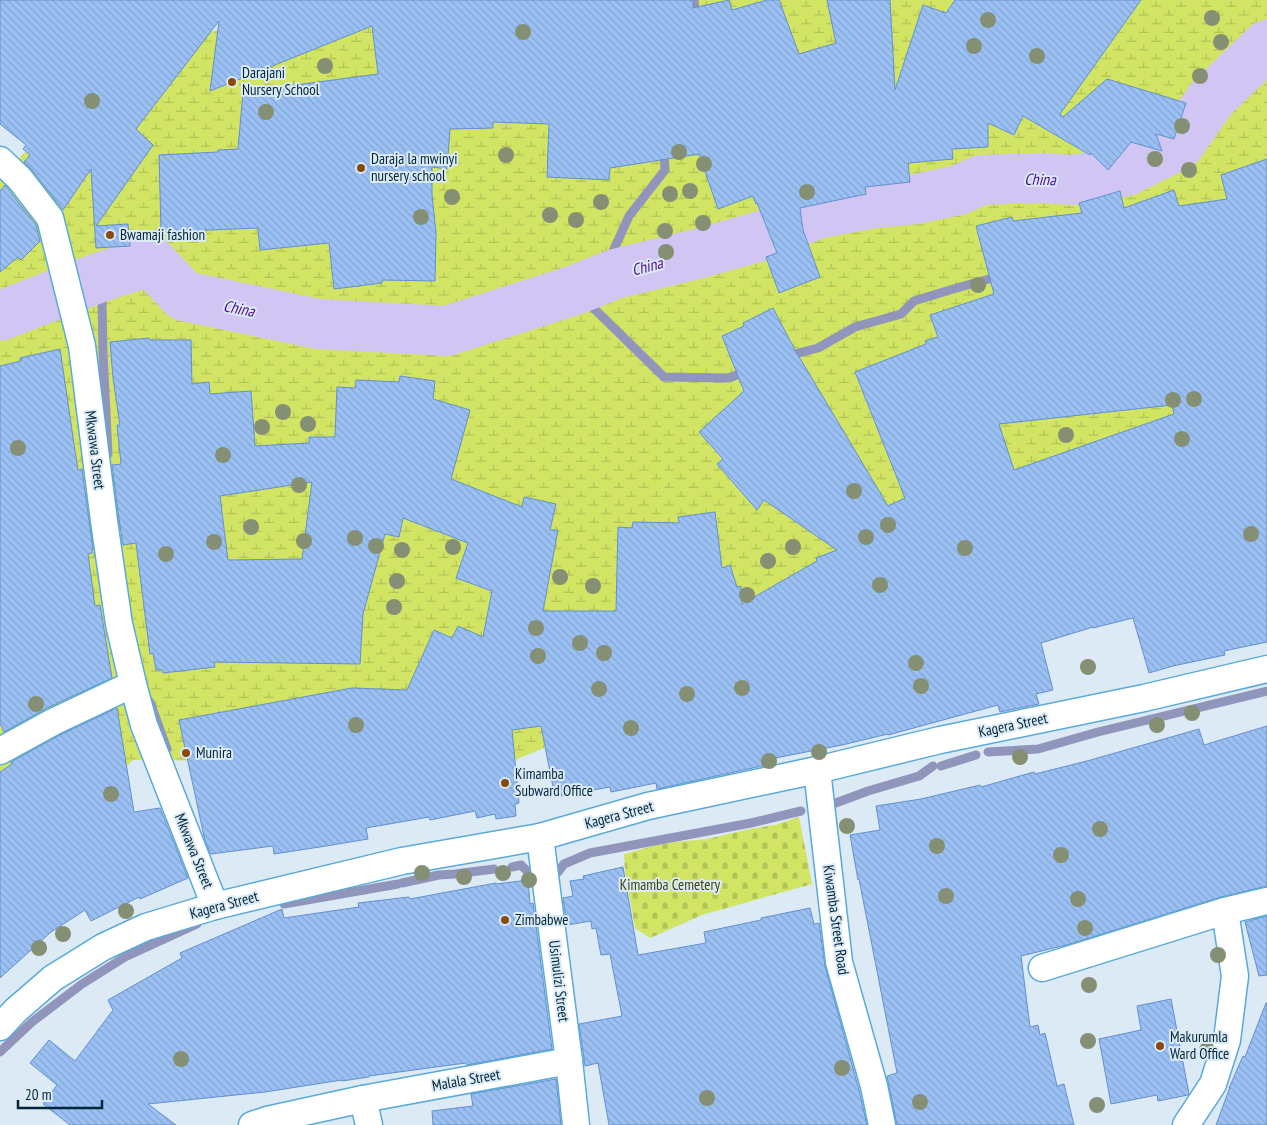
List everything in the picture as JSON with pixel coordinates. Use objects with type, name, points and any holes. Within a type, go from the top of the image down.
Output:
[{"type":"street","name":"Mkwawa Street","points":[[0,160],[20,179],[50,218],[82,346],[119,624],[133,684],[144,725],[215,906]]},
{"type":"street","name":"Kagera Street","points":[[0,1027],[16,1010],[53,978],[103,947],[146,927],[215,906],[402,861],[540,837],[648,806],[817,770],[940,740],[1144,698],[1267,669]]},
{"type":"street","points":[[0,751],[53,722],[133,684]]},
{"type":"street","name":"Kiwamba Street Road","points":[[817,770],[839,962],[874,1086],[882,1125]]},
{"type":"street","name":"Usimulizi Street","points":[[540,837],[576,1125]]},
{"type":"street","points":[[1042,968],[1226,911],[1267,901]]},
{"type":"street","points":[[1186,1125],[1213,1084],[1227,1040],[1235,976],[1226,911]]},
{"type":"street","name":"Malala Street","points":[[252,1125],[363,1099],[569,1061]]},
{"type":"street","points":[[363,1099],[369,1125]]},
{"type":"green space","points":[[293,0],[1267,0],[1267,443],[508,763],[133,760],[6,892],[0,893],[0,177],[68,110],[170,48]]},
{"type":"green space","name":"Kimamba Cemetery","points":[[799,817],[812,884],[702,915],[650,938],[635,928],[625,871],[624,854],[653,846],[707,839],[775,825]]},
{"type":"building","points":[[0,0],[693,0],[693,8],[729,0],[732,10],[767,0],[779,0],[799,54],[836,43],[827,0],[890,0],[895,90],[923,5],[946,13],[955,0],[1141,0],[1060,114],[1063,117],[1107,79],[1186,103],[1174,139],[1156,134],[1162,151],[1131,142],[1108,170],[1091,153],[1090,155],[1023,116],[1014,135],[988,123],[988,147],[952,149],[953,159],[908,163],[910,182],[865,187],[866,194],[800,208],[803,230],[820,277],[779,293],[766,257],[777,253],[753,196],[718,209],[699,154],[610,168],[609,180],[547,177],[549,124],[493,122],[493,128],[450,129],[447,169],[432,167],[432,194],[436,233],[435,281],[382,280],[382,283],[334,289],[329,243],[260,250],[258,228],[161,232],[159,155],[238,149],[243,92],[378,74],[372,26],[210,91],[219,21],[136,129],[153,145],[96,226],[128,224],[130,246],[96,248],[91,169],[63,210],[24,162],[30,155],[23,149],[26,145],[0,124]]},
{"type":"building","points":[[1267,159],[1267,642],[1224,651],[1225,655],[1149,673],[1133,618],[1093,627],[1041,643],[1053,690],[1036,694],[1039,704],[1000,712],[998,705],[888,735],[770,759],[771,764],[657,789],[656,783],[611,792],[610,787],[555,797],[541,726],[512,730],[519,803],[515,804],[516,816],[496,819],[495,814],[477,818],[475,811],[430,820],[429,817],[366,828],[368,839],[326,846],[274,854],[273,846],[211,854],[205,841],[179,720],[352,688],[407,690],[434,630],[452,638],[458,626],[483,637],[492,591],[456,578],[468,543],[403,518],[399,537],[385,534],[363,614],[360,664],[214,662],[215,667],[163,673],[163,670],[156,670],[153,653],[150,654],[136,543],[123,545],[119,519],[112,465],[121,464],[117,425],[120,425],[110,342],[149,338],[149,340],[191,340],[192,384],[209,382],[210,394],[251,391],[255,446],[309,443],[309,437],[335,437],[337,387],[355,388],[356,380],[399,382],[400,376],[435,381],[433,399],[470,410],[451,479],[522,507],[524,497],[556,504],[550,530],[558,530],[543,611],[616,611],[618,527],[632,528],[633,522],[679,523],[678,517],[715,512],[722,568],[730,565],[737,587],[741,586],[742,604],[817,561],[816,558],[837,550],[764,500],[757,510],[717,464],[723,459],[699,432],[744,391],[722,336],[744,326],[743,323],[773,308],[795,350],[888,506],[905,498],[855,372],[926,344],[925,341],[938,337],[930,315],[994,294],[976,226],[1012,217],[1013,221],[1082,213],[1079,203],[1120,191],[1124,208],[1174,190],[1179,206],[1227,199],[1221,175]],"holes":[[[1172,405],[1174,414],[1014,470],[999,424]],[[312,482],[302,559],[228,560],[220,496]]]},
{"type":"building","points":[[5,185],[36,225],[40,241],[21,260],[18,257],[0,272],[0,191]]},
{"type":"building","points":[[60,349],[78,470],[82,469],[93,550],[92,553],[88,554],[95,606],[100,605],[112,678],[47,708],[4,732],[0,723],[0,366],[21,361],[20,358]]},
{"type":"building","points":[[117,708],[134,812],[160,808],[188,878],[140,899],[139,897],[91,921],[85,910],[51,932],[0,978],[0,772],[12,764],[11,762],[60,735]]},
{"type":"building","points":[[1267,726],[1267,886],[1221,897],[1070,944],[1021,956],[1030,1027],[1038,1025],[1040,1035],[1045,1033],[1057,1086],[1064,1084],[1074,1125],[897,1125],[887,1076],[897,1073],[850,835],[880,830],[876,806],[921,799],[980,785],[981,787],[1034,772],[1035,774],[1087,761],[1199,729],[1204,745]]},
{"type":"building","points":[[623,867],[638,955],[706,943],[704,932],[810,908],[814,924],[819,923],[825,966],[867,1125],[609,1125],[598,1063],[585,1066],[579,1024],[622,1016],[610,954],[601,955],[596,928],[592,929],[591,921],[567,925],[563,898],[573,896],[570,881],[584,879],[583,876]]},
{"type":"building","points":[[528,880],[530,904],[533,903],[552,1049],[467,1065],[466,1063],[265,1092],[148,1104],[176,1125],[70,1125],[43,1104],[57,1085],[30,1063],[49,1040],[75,1061],[113,1010],[108,1000],[182,958],[180,953],[282,909],[284,918],[359,907],[358,903],[409,897],[410,899],[496,883]]},
{"type":"building","points":[[1267,916],[1267,975],[1259,976],[1245,922]]},
{"type":"building","points":[[1171,999],[1189,1094],[1158,1101],[1157,1095],[1111,1104],[1099,1039],[1141,1030],[1137,1006]]},
{"type":"building","points":[[1266,1003],[1267,1125],[1216,1125],[1229,1088],[1243,1056],[1245,1057]]},
{"type":"building","points":[[556,1079],[561,1125],[433,1125],[432,1111],[473,1106],[471,1094]]},
{"type":"waterway","points":[[694,0],[696,20]]},
{"type":"waterway","name":"China","points":[[0,316],[98,278],[151,261],[184,296],[318,324],[447,331],[575,290],[615,274],[765,235],[817,214],[875,203],[916,199],[959,190],[981,180],[1044,178],[1074,180],[1127,171],[1179,145],[1211,99],[1267,45]]},
{"type":"waterway","points":[[615,274],[610,258],[629,216],[665,170],[664,148]]},
{"type":"waterway","points":[[787,356],[818,348],[855,327],[901,314],[914,301],[1000,276]]},
{"type":"waterway","points":[[98,278],[102,303],[108,454]]},
{"type":"waterway","points":[[575,290],[664,377],[729,378],[747,371]]},
{"type":"waterway","points":[[988,752],[1038,749],[1098,732],[1267,691]]},
{"type":"waterway","points":[[150,702],[167,749]]},
{"type":"waterway","points":[[941,766],[976,755]]},
{"type":"waterway","points":[[833,804],[868,791],[919,776],[933,766]]},
{"type":"waterway","points":[[558,872],[564,864],[590,853],[751,823],[801,811]]},
{"type":"waterway","points":[[512,867],[521,865],[529,873]]},
{"type":"waterway","points":[[402,883],[439,875],[494,869]]},
{"type":"waterway","points":[[284,904],[398,884]]},
{"type":"waterway","points":[[0,1052],[32,1022],[82,984],[125,957],[197,924]]},
{"type":"place","name":"Darajani Nursery School","points":[[232,82]]},
{"type":"place","name":"Daraja la mwinyi nursery school","points":[[361,168]]},
{"type":"place","name":"Bwamaji fashion","points":[[110,235]]},
{"type":"place","name":"Munira","points":[[186,753]]},
{"type":"place","name":"Kimamba Subward Office","points":[[505,783]]},
{"type":"place","name":"Zimbabwe","points":[[505,920]]},
{"type":"place","name":"Makurumla Ward Office","points":[[1160,1046]]}]
